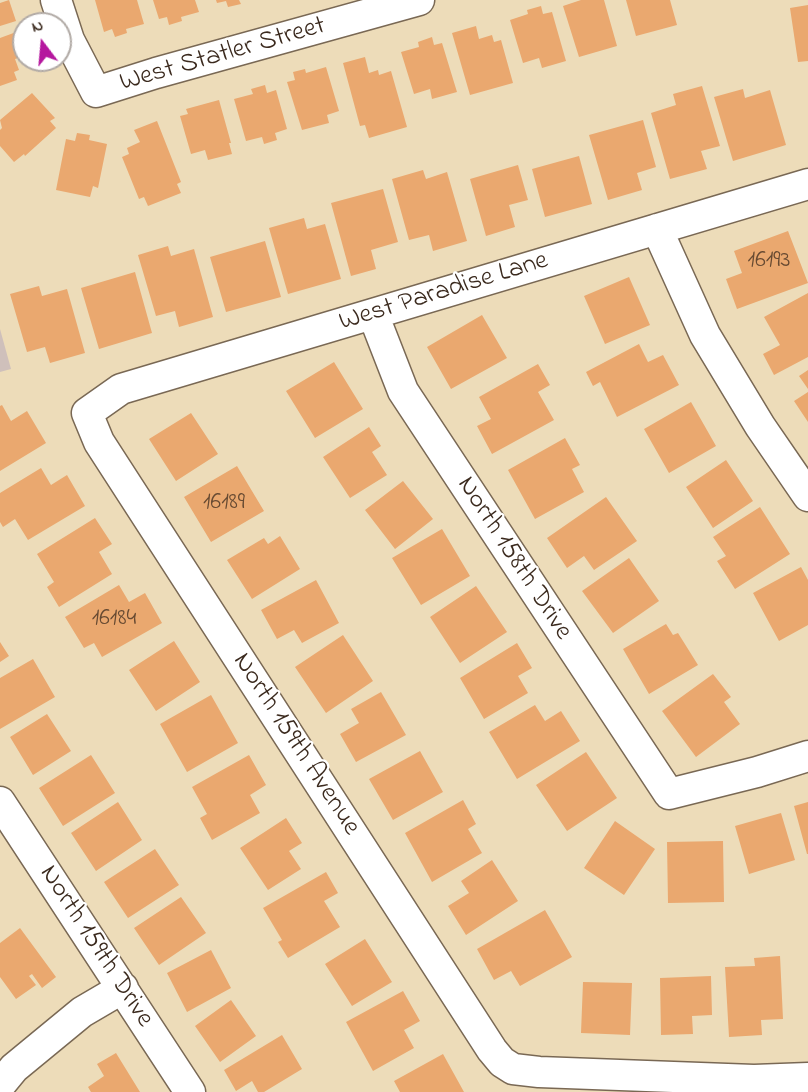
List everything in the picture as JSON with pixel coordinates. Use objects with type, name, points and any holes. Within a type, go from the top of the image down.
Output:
[{"type":"street","name":"West Statler Street","points":[[56,0],[69,40],[96,92],[156,73],[419,0]]},
{"type":"street","name":"West Paradise Lane","points":[[87,413],[121,389],[808,184]]},
{"type":"street","points":[[657,229],[705,335],[760,426],[808,496]]},
{"type":"street","name":"North 158th Drive","points":[[373,314],[403,391],[669,794],[757,772],[808,756]]},
{"type":"street","name":"North 159th Avenue","points":[[87,413],[99,442],[492,1050],[502,1062],[513,1069],[539,1072],[754,1080],[808,1078]]},
{"type":"street","name":"North 159th Drive","points":[[0,802],[190,1092]]},
{"type":"street","points":[[0,1085],[14,1068],[82,1012],[123,988]]},
{"type":"shaded area","points":[[0,329],[11,369],[0,372]]},
{"type":"building","points":[[9,0],[13,12],[12,22],[0,26],[0,3]]},
{"type":"building","points":[[95,0],[137,0],[144,24],[126,29],[127,33],[115,37],[112,29],[104,32]]},
{"type":"building","points":[[153,0],[195,0],[199,12],[181,17],[182,21],[169,25],[167,17],[159,19]]},
{"type":"building","points":[[216,0],[239,0],[241,4],[228,7],[226,1],[217,3]]},
{"type":"building","points":[[581,0],[604,0],[617,46],[579,57],[563,6]]},
{"type":"building","points":[[626,0],[670,0],[677,25],[636,36]]},
{"type":"building","points":[[808,5],[808,61],[798,62],[790,8]]},
{"type":"building","points":[[541,6],[543,14],[552,12],[566,61],[542,68],[539,58],[523,63],[510,20],[528,14],[527,10]]},
{"type":"building","points":[[476,26],[479,39],[492,35],[494,42],[501,40],[513,83],[470,95],[452,33]]},
{"type":"building","points":[[12,34],[12,72],[17,80],[0,86],[0,38]]},
{"type":"building","points":[[432,37],[434,45],[442,43],[457,92],[432,99],[430,89],[414,94],[401,52],[419,47],[418,42]]},
{"type":"building","points":[[365,57],[369,73],[378,70],[379,75],[391,71],[407,127],[369,138],[365,125],[360,126],[343,63]]},
{"type":"building","points":[[326,67],[339,111],[327,115],[329,123],[302,130],[287,82],[295,80],[293,72],[305,69],[306,73]]},
{"type":"building","points":[[265,85],[267,93],[276,90],[287,129],[275,133],[277,140],[264,144],[262,137],[246,141],[234,99],[253,94],[251,89]]},
{"type":"building","points":[[702,86],[720,146],[701,151],[707,169],[670,179],[651,113],[676,105],[673,94]]},
{"type":"building","points":[[743,89],[745,98],[770,90],[786,145],[733,161],[714,97]]},
{"type":"building","points":[[32,93],[55,118],[50,121],[56,128],[25,156],[24,154],[14,162],[0,146],[2,128],[0,120]]},
{"type":"building","points":[[219,100],[232,154],[208,160],[205,150],[191,154],[180,116],[188,114],[186,109]]},
{"type":"building","points":[[643,120],[656,167],[637,173],[642,190],[608,200],[589,135]]},
{"type":"building","points":[[157,121],[181,182],[177,184],[181,193],[148,206],[144,197],[139,199],[122,157],[129,154],[127,148],[140,142],[134,130]]},
{"type":"building","points":[[77,133],[90,135],[89,140],[107,144],[98,188],[93,186],[90,197],[56,190],[66,139],[75,141]]},
{"type":"building","points":[[579,156],[592,204],[545,217],[532,169]]},
{"type":"building","points":[[518,165],[528,200],[509,205],[515,227],[486,236],[470,179]]},
{"type":"building","points":[[423,170],[426,179],[447,172],[467,241],[433,251],[429,235],[409,240],[392,179]]},
{"type":"building","points":[[383,189],[398,242],[371,250],[376,269],[351,276],[331,203]]},
{"type":"building","points":[[304,218],[307,229],[325,224],[341,279],[288,294],[269,228]]},
{"type":"building","points":[[788,231],[808,283],[737,309],[726,279],[742,273],[734,251]]},
{"type":"building","points":[[265,241],[281,297],[226,312],[210,257]]},
{"type":"building","points":[[168,246],[171,256],[194,249],[213,317],[179,327],[175,311],[156,316],[138,255]]},
{"type":"building","points":[[135,272],[152,333],[99,349],[81,288]]},
{"type":"building","points":[[629,277],[650,325],[605,344],[584,296]]},
{"type":"building","points":[[39,286],[42,296],[67,289],[85,353],[50,363],[45,347],[27,352],[10,294]]},
{"type":"building","points":[[808,293],[808,357],[774,375],[763,354],[780,345],[764,317]]},
{"type":"building","points":[[482,315],[507,358],[451,389],[427,347]]},
{"type":"building","points":[[639,344],[648,362],[663,355],[679,385],[617,417],[600,382],[593,386],[586,372]]},
{"type":"building","points":[[334,362],[363,409],[315,438],[286,391]]},
{"type":"building","points":[[538,364],[550,385],[538,392],[554,420],[492,454],[477,426],[491,419],[479,397]]},
{"type":"building","points":[[808,370],[808,389],[799,376]]},
{"type":"building","points":[[808,392],[808,422],[794,401]]},
{"type":"building","points":[[691,402],[716,446],[669,473],[644,429]]},
{"type":"building","points":[[2,405],[11,421],[27,411],[46,443],[0,471],[0,406]]},
{"type":"building","points":[[191,413],[218,454],[176,481],[149,439]]},
{"type":"building","points":[[369,427],[381,446],[372,452],[387,475],[350,498],[323,457]]},
{"type":"building","points":[[565,438],[580,465],[572,469],[584,492],[535,519],[508,470]]},
{"type":"building","points":[[726,460],[753,501],[713,528],[686,487]]},
{"type":"building","points":[[237,466],[264,511],[211,542],[184,497]]},
{"type":"building","points":[[41,468],[51,485],[67,475],[85,506],[28,540],[15,519],[3,527],[0,522],[0,493]]},
{"type":"building","points":[[403,481],[433,519],[395,549],[365,510]]},
{"type":"building","points":[[606,497],[637,541],[594,570],[584,556],[567,568],[547,538]]},
{"type":"building","points":[[760,507],[790,554],[735,589],[717,561],[726,556],[713,537]]},
{"type":"building","points":[[95,518],[112,544],[99,552],[112,574],[59,607],[47,587],[54,582],[37,554]]},
{"type":"building","points":[[442,529],[470,576],[421,605],[392,558]]},
{"type":"building","points":[[280,536],[300,569],[252,599],[227,560],[264,538],[268,544]]},
{"type":"building","points":[[629,558],[659,601],[613,633],[582,591]]},
{"type":"building","points":[[801,567],[808,580],[808,625],[779,641],[753,593]]},
{"type":"building","points":[[316,580],[339,623],[302,643],[294,630],[277,639],[261,610]]},
{"type":"building","points":[[119,585],[129,602],[145,593],[162,623],[102,657],[94,643],[84,648],[65,617]]},
{"type":"building","points":[[476,586],[507,632],[460,663],[430,617]]},
{"type":"building","points":[[666,624],[673,635],[678,633],[698,665],[649,694],[623,649]]},
{"type":"building","points":[[343,635],[373,681],[326,713],[295,667]]},
{"type":"building","points":[[174,641],[200,682],[156,711],[129,670]]},
{"type":"building","points":[[0,642],[9,656],[0,662]]},
{"type":"building","points":[[517,643],[532,668],[518,676],[528,693],[484,719],[460,678]]},
{"type":"building","points":[[33,659],[55,697],[0,729],[0,678]]},
{"type":"building","points":[[713,674],[731,697],[724,702],[740,724],[696,757],[662,711]]},
{"type":"building","points":[[381,692],[406,735],[356,762],[340,734],[359,723],[351,709]]},
{"type":"building","points":[[211,695],[238,743],[187,772],[160,724]]},
{"type":"building","points":[[535,705],[545,721],[561,711],[580,741],[517,779],[489,732]]},
{"type":"building","points":[[47,714],[71,751],[33,775],[10,737]]},
{"type":"building","points":[[420,751],[443,792],[393,820],[369,779]]},
{"type":"building","points":[[586,752],[617,798],[567,831],[536,785]]},
{"type":"building","points":[[91,755],[115,793],[63,826],[39,788]]},
{"type":"building","points":[[249,755],[266,785],[250,795],[260,813],[212,840],[200,818],[207,814],[192,787]]},
{"type":"building","points":[[463,800],[476,824],[468,829],[482,853],[432,882],[405,833]]},
{"type":"building","points":[[118,802],[142,840],[96,871],[71,833]]},
{"type":"building","points":[[808,802],[808,854],[807,854],[794,806]]},
{"type":"building","points":[[781,813],[795,860],[749,874],[735,826]]},
{"type":"building","points":[[286,818],[302,843],[289,851],[301,869],[268,890],[240,848]]},
{"type":"building","points":[[615,821],[655,849],[624,895],[584,868]]},
{"type":"building","points":[[723,841],[724,902],[668,903],[667,842]]},
{"type":"building","points":[[155,849],[179,885],[128,918],[104,882]]},
{"type":"building","points":[[492,860],[518,901],[466,935],[448,906],[469,893],[461,881]]},
{"type":"building","points":[[326,872],[338,893],[324,901],[340,927],[288,958],[278,942],[282,940],[263,908]]},
{"type":"building","points":[[181,897],[206,933],[159,965],[134,928]]},
{"type":"building","points":[[545,910],[572,957],[520,986],[511,971],[494,980],[477,949]]},
{"type":"building","points":[[20,928],[56,977],[42,988],[32,974],[29,976],[36,985],[16,999],[0,977],[0,943]]},
{"type":"building","points":[[365,939],[392,982],[352,1006],[325,964]]},
{"type":"building","points":[[211,950],[231,988],[187,1012],[167,973]]},
{"type":"building","points":[[780,956],[783,1019],[761,1020],[762,1035],[729,1037],[725,967],[755,966],[754,958]]},
{"type":"building","points":[[711,976],[712,1015],[692,1016],[693,1034],[661,1035],[660,978]]},
{"type":"building","points":[[583,982],[632,983],[630,1035],[581,1033]]},
{"type":"building","points":[[403,991],[420,1021],[404,1030],[414,1048],[373,1071],[346,1022]]},
{"type":"building","points":[[231,1000],[256,1036],[220,1062],[195,1026]]},
{"type":"building","points":[[282,1035],[302,1069],[264,1092],[258,1092],[252,1081],[236,1091],[224,1070]]},
{"type":"building","points":[[116,1053],[140,1092],[91,1092],[88,1087],[104,1076],[97,1064]]},
{"type":"building","points":[[443,1054],[464,1092],[400,1092],[394,1081]]}]
